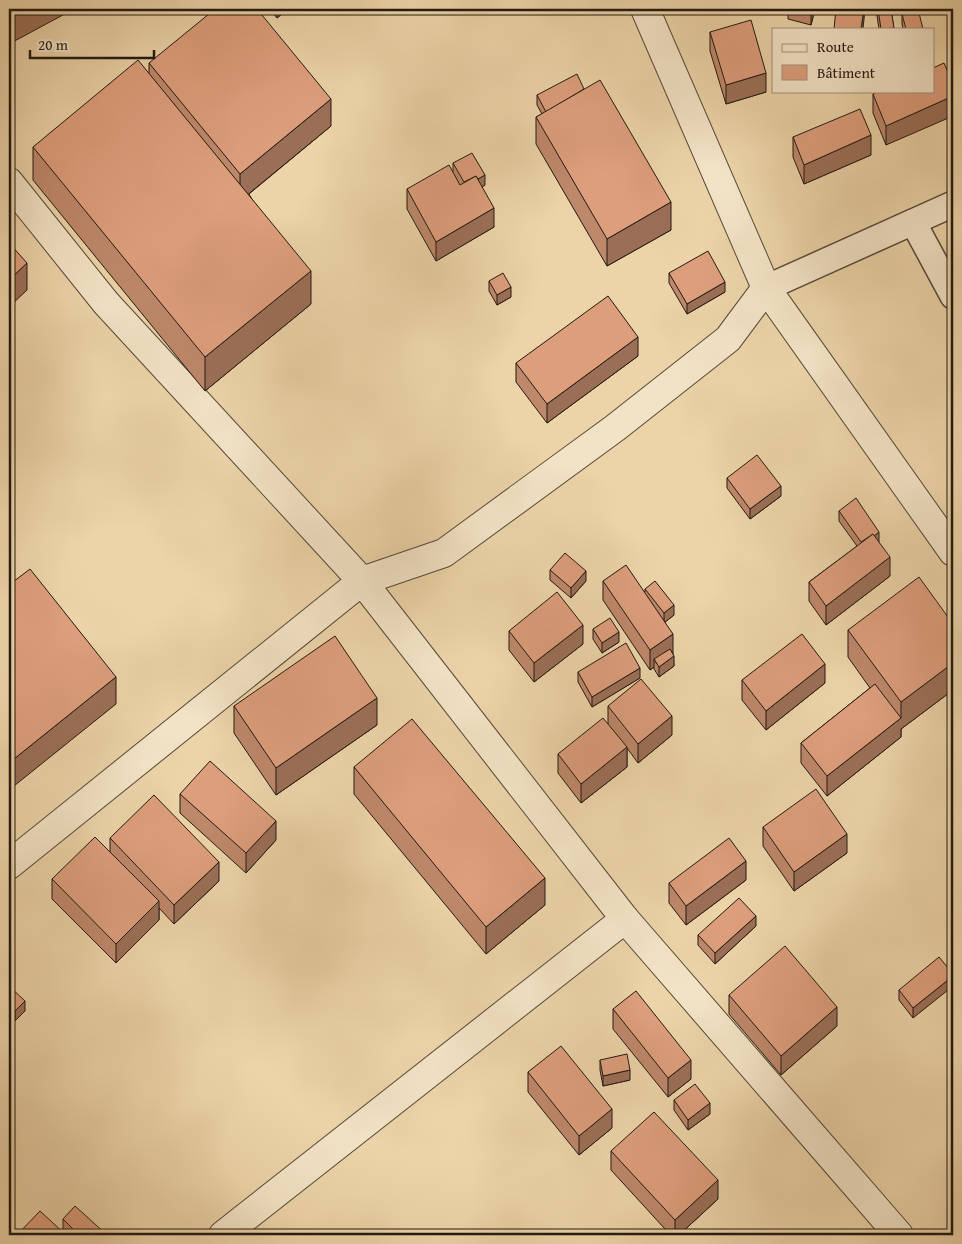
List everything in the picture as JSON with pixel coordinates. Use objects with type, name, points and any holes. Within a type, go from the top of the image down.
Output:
[{"type":"street","points":[[645,9],[766,288],[953,552]]},
{"type":"street","points":[[9,182],[106,303],[362,581],[625,919],[899,1235]]},
{"type":"street","points":[[9,865],[362,581],[444,553],[615,428],[728,339],[766,288]]},
{"type":"street","points":[[223,1235],[625,919]]},
{"type":"lane","points":[[766,288],[953,204]]},
{"type":"lane","points":[[912,222],[953,296]]},
{"type":"building","points":[[9,9],[24,9],[9,17]]},
{"type":"building","points":[[215,9],[257,9],[331,99],[240,174],[149,63]]},
{"type":"building","points":[[788,9],[812,9],[811,15]]},
{"type":"building","points":[[836,9],[864,9],[861,28],[834,28]]},
{"type":"building","points":[[878,9],[891,9],[894,28],[881,28]]},
{"type":"building","points":[[918,9],[923,28],[906,28],[902,14]]},
{"type":"building","points":[[751,20],[766,73],[726,85],[710,32]]},
{"type":"building","points":[[138,60],[311,271],[205,357],[33,147]]},
{"type":"building","points":[[944,63],[953,84],[953,96],[886,126],[873,94],[877,92],[934,92],[934,68]]},
{"type":"building","points":[[577,74],[584,89],[546,112],[537,95]]},
{"type":"building","points":[[600,80],[671,202],[607,239],[536,117]]},
{"type":"building","points":[[860,109],[871,135],[804,165],[793,137]]},
{"type":"building","points":[[472,153],[485,175],[478,179],[476,176],[464,182],[453,163]]},
{"type":"building","points":[[449,165],[460,185],[476,176],[494,208],[436,242],[407,189]]},
{"type":"building","points":[[9,243],[27,263],[9,280]]},
{"type":"building","points":[[708,251],[725,282],[687,304],[669,273]]},
{"type":"building","points":[[503,273],[511,287],[497,295],[489,281]]},
{"type":"building","points":[[608,296],[638,337],[547,404],[516,363]]},
{"type":"building","points":[[757,455],[781,486],[750,509],[727,478]]},
{"type":"building","points":[[856,498],[879,532],[861,542],[839,511]]},
{"type":"building","points":[[873,534],[890,557],[826,606],[809,582]]},
{"type":"building","points":[[565,553],[586,571],[571,588],[550,570]]},
{"type":"building","points":[[626,565],[673,634],[650,650],[603,581]]},
{"type":"building","points":[[30,569],[116,677],[9,763],[9,585]]},
{"type":"building","points":[[919,577],[953,624],[953,663],[901,702],[848,630]]},
{"type":"building","points":[[655,581],[674,605],[664,613],[645,589]]},
{"type":"building","points":[[557,592],[583,625],[534,663],[509,631]]},
{"type":"building","points":[[610,618],[619,632],[602,643],[593,629]]},
{"type":"building","points":[[802,634],[825,664],[766,711],[742,680]]},
{"type":"building","points":[[335,636],[377,698],[276,768],[234,706]]},
{"type":"building","points":[[626,643],[640,668],[592,697],[578,672]]},
{"type":"building","points":[[670,649],[674,656],[659,667],[654,659]]},
{"type":"building","points":[[641,679],[672,716],[638,744],[608,706]]},
{"type":"building","points":[[875,684],[901,718],[827,776],[801,743]]},
{"type":"building","points":[[603,718],[627,747],[581,784],[558,754]]},
{"type":"building","points":[[412,719],[545,878],[486,927],[354,767]]},
{"type":"building","points":[[210,761],[276,821],[246,853],[180,794]]},
{"type":"building","points":[[816,789],[847,834],[794,872],[763,827]]},
{"type":"building","points":[[154,795],[219,862],[174,905],[110,838]]},
{"type":"building","points":[[95,837],[159,901],[116,944],[52,879]]},
{"type":"building","points":[[729,838],[746,861],[686,906],[669,883]]},
{"type":"building","points":[[739,898],[756,916],[715,953],[698,935]]},
{"type":"building","points":[[785,946],[837,1007],[781,1056],[729,995]]},
{"type":"building","points":[[939,957],[953,976],[913,1008],[899,990]]},
{"type":"building","points":[[9,986],[25,1001],[15,1011],[9,1005]]},
{"type":"building","points":[[636,991],[691,1060],[668,1078],[613,1009]]},
{"type":"building","points":[[561,1046],[612,1109],[579,1136],[528,1072]]},
{"type":"building","points":[[627,1054],[630,1070],[603,1076],[600,1060]]},
{"type":"building","points":[[695,1084],[710,1103],[688,1120],[674,1100]]},
{"type":"building","points":[[654,1112],[718,1180],[675,1220],[611,1151]]},
{"type":"building","points":[[75,1206],[107,1235],[79,1235],[63,1219]]},
{"type":"building","points":[[40,1211],[66,1235],[17,1235]]},
{"type":"building","points":[[666,1229],[674,1235],[660,1235]]}]
